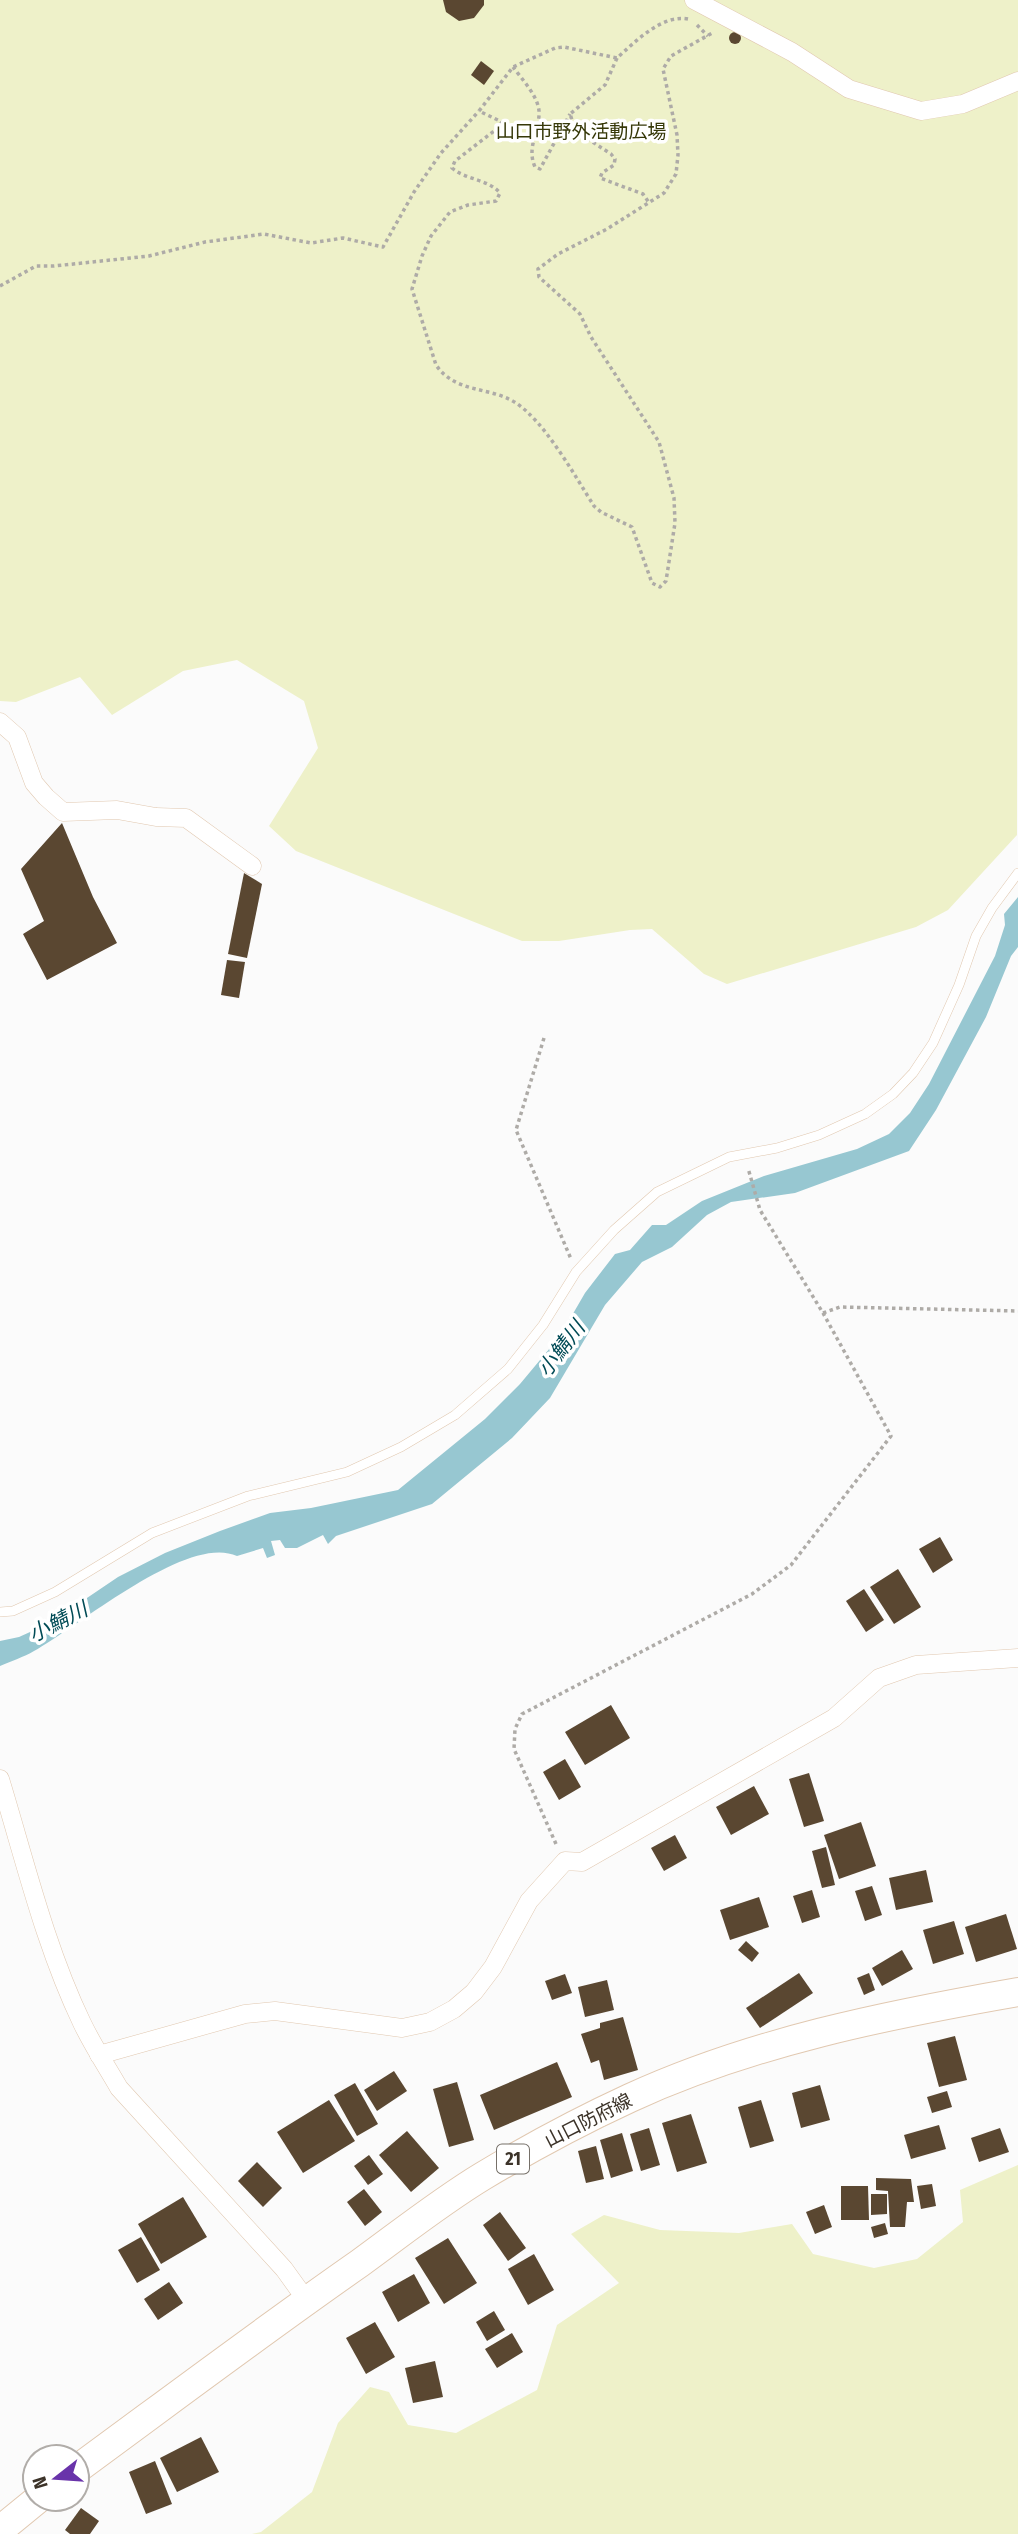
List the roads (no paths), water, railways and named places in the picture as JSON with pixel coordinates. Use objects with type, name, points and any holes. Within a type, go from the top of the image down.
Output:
[{"type":"main road","name":"山口防府線","points":[[91,2459],[306,2301],[481,2178],[573,2126],[631,2097],[705,2068],[811,2034],[920,2009],[1018,1992]]},
{"type":"main road","points":[[0,2530],[21,2513]]},
{"type":"street","points":[[694,0],[792,52],[849,89],[922,111],[963,104],[1018,81]]},
{"type":"street","points":[[0,722],[18,737],[34,783],[63,812],[117,810],[156,817],[186,818],[252,866]]},
{"type":"street","points":[[99,2055],[244,2014],[275,2011],[402,2028],[430,2022],[454,2009],[474,1992],[493,1967],[529,1902],[565,1861],[582,1862],[782,1749],[834,1718],[879,1678],[915,1665],[1018,1658]]},
{"type":"street","points":[[0,1779],[52,1948],[82,2024],[99,2055],[119,2088],[284,2269],[306,2301]]},
{"type":"lane","points":[[0,1612],[13,1611],[55,1591],[152,1533],[248,1496],[346,1472],[401,1447],[455,1415],[508,1369],[543,1325],[576,1272],[614,1230],[657,1192],[729,1157],[745,1157],[819,1135],[864,1114],[893,1094],[913,1073],[933,1043],[959,985],[976,936],[992,908],[1018,873]]},
{"type":"water","name":"小鯖川","points":[[1018,897],[1018,947],[1011,956],[986,1017],[936,1110],[909,1151],[795,1193],[731,1202],[707,1215],[672,1247],[642,1262],[605,1305],[550,1398],[512,1438],[432,1504],[336,1536],[328,1544],[323,1535],[297,1548],[285,1548],[280,1540],[271,1541],[275,1555],[267,1558],[263,1548],[237,1556],[216,1552],[191,1558],[163,1569],[34,1651],[0,1666],[0,1641],[19,1637],[50,1623],[118,1577],[165,1553],[270,1513],[311,1508],[398,1490],[485,1419],[520,1384],[560,1336],[585,1293],[615,1254],[630,1250],[652,1225],[666,1225],[702,1201],[764,1176],[857,1149],[889,1134],[910,1113],[929,1084],[995,956],[1005,925],[1004,914]]},
{"type":"park label","name":"山口市野外活動広場","points":[[581,131]]}]
